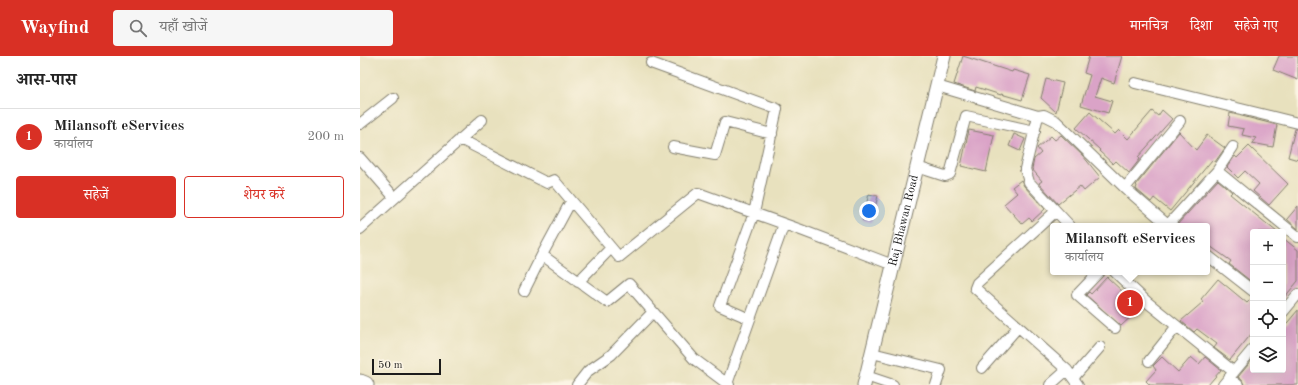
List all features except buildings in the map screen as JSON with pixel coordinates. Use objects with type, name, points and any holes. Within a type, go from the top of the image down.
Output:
[{"type":"highway","points":[[360,383],[365,385]]},
{"type":"street","name":"Raj Bhawan Road","points":[[865,381],[944,56]]},
{"type":"street","points":[[651,63],[777,109],[754,213],[720,306],[750,319]]},
{"type":"street","points":[[1135,83],[1298,123]]},
{"type":"street","points":[[937,86],[1038,116],[1044,115],[1056,121],[1126,188],[1167,223]]},
{"type":"street","points":[[360,124],[394,98]]},
{"type":"street","points":[[917,167],[945,176],[950,174],[966,116],[1035,131]]},
{"type":"street","points":[[1038,116],[1025,169],[1029,182],[1067,223]]},
{"type":"street","points":[[360,229],[394,197],[482,120]]},
{"type":"street","points":[[1126,188],[1180,121]]},
{"type":"street","points":[[673,147],[715,155],[725,122],[772,134]]},
{"type":"street","points":[[460,139],[546,183],[554,180],[618,257],[698,193],[893,266]]},
{"type":"street","points":[[1171,223],[1217,171],[1233,147]]},
{"type":"street","points":[[360,158],[394,197]]},
{"type":"street","points":[[1217,171],[1298,236]]},
{"type":"street","points":[[524,291],[571,201]]},
{"type":"street","points":[[1056,211],[977,283],[975,288],[1073,378]]},
{"type":"street","points":[[542,255],[606,302],[629,284],[694,359],[728,384],[784,224]]},
{"type":"street","points":[[578,282],[611,248]]},
{"type":"street","points":[[1210,257],[1250,289]]},
{"type":"street","points":[[1096,275],[1077,295],[1115,328]]},
{"type":"street","points":[[1118,275],[1147,302],[1177,326],[1229,378],[1238,385]]},
{"type":"street","points":[[1286,308],[1298,294]]},
{"type":"street","points":[[577,385],[588,371],[611,355],[653,312]]},
{"type":"street","points":[[1149,361],[1177,326]]},
{"type":"street","points":[[982,368],[1018,327]]},
{"type":"street","points":[[1050,385],[1073,378],[1100,347]]},
{"type":"street","points":[[872,353],[941,370],[936,385]]},
{"type":"street","points":[[1229,378],[1250,353]]},
{"type":"street","points":[[865,381],[890,384]]},
{"type":"place","name":"Milansoft eServices","points":[[1130,303]]}]
